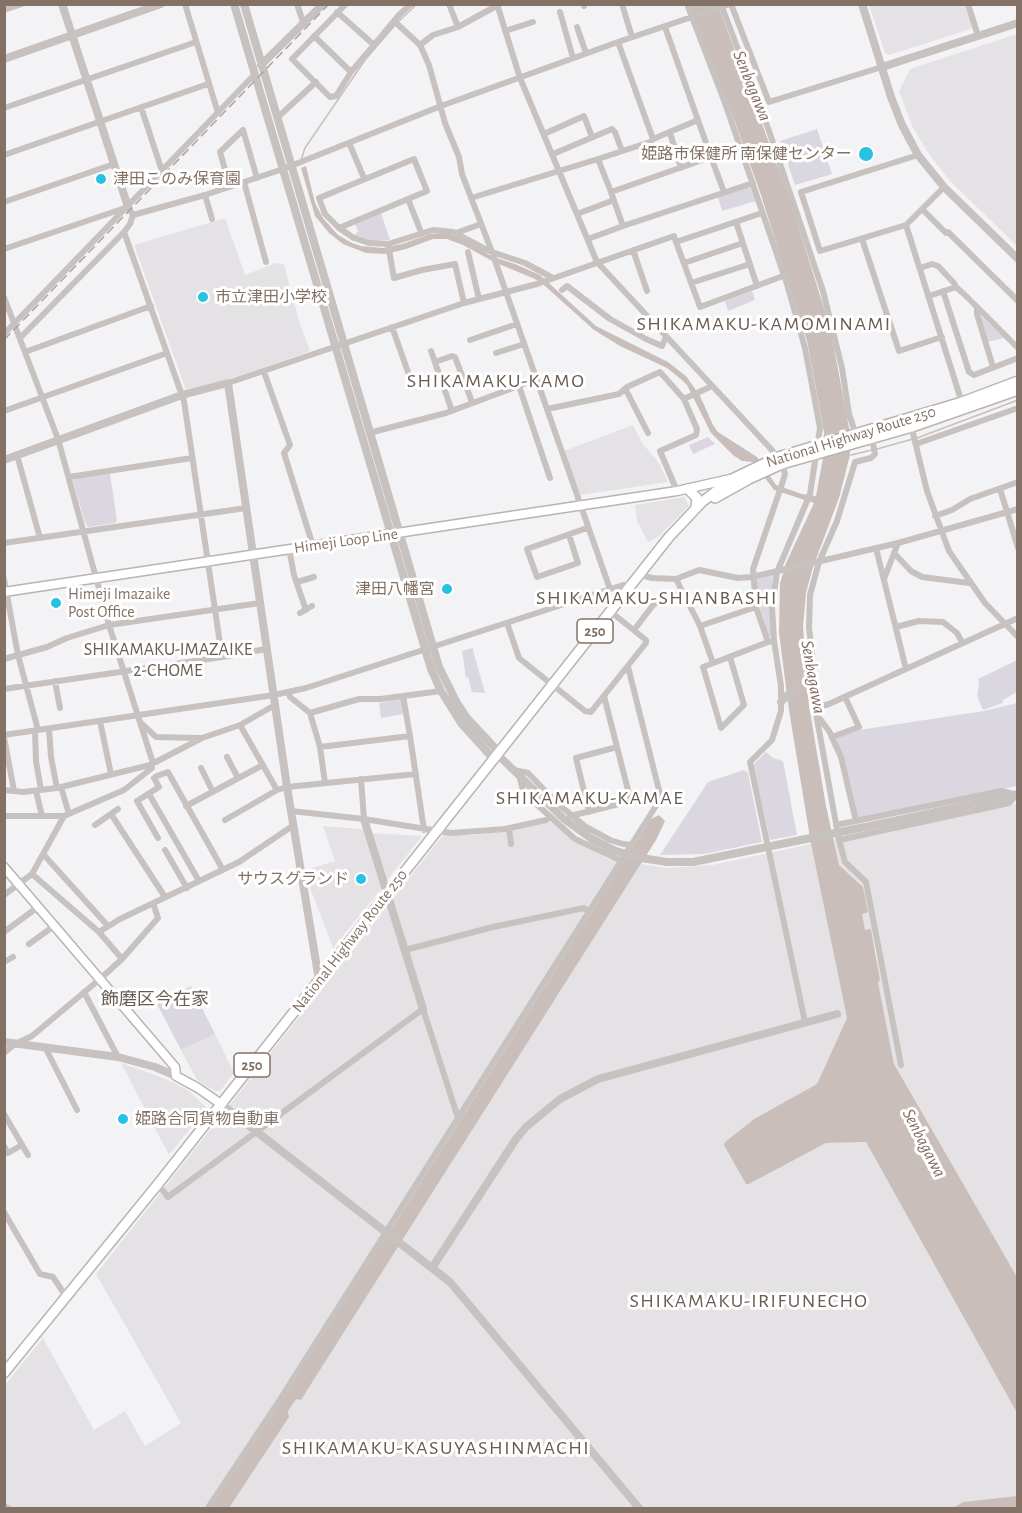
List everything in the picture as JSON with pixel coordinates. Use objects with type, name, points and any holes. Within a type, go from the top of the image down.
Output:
[{"type":"highway","name":"National Highway Route 250","points":[[857,437],[872,442],[913,433],[1017,381]]},
{"type":"highway","name":"National Highway Route 250","points":[[963,406],[1017,390]]},
{"type":"highway","name":"National Highway Route 250","points":[[695,510],[733,483],[777,462],[857,437],[913,433]]},
{"type":"highway","name":"National Highway Route 250","points":[[4,1373],[158,1184],[669,537],[702,502],[721,487],[733,483]]},
{"type":"highway","points":[[688,489],[697,498],[695,510]]},
{"type":"main road","name":"Himeji Loop Line","points":[[6,592],[733,483]]},
{"type":"main road","name":"Himeji Loop Line","points":[[688,489],[721,487]]},
{"type":"main road","points":[[4,867],[175,1067],[176,1076],[220,1104]]},
{"type":"street","points":[[4,10],[22,4]]},
{"type":"street","points":[[62,4],[128,207],[133,215]]},
{"type":"street","points":[[4,59],[161,4]]},
{"type":"street","points":[[185,4],[218,114]]},
{"type":"street","points":[[234,4],[287,168],[441,691],[461,723],[489,754],[498,755]]},
{"type":"street","points":[[244,4],[277,118],[287,168]]},
{"type":"street","points":[[297,4],[303,22]]},
{"type":"street","points":[[261,65],[323,4]]},
{"type":"street","points":[[346,4],[292,59],[330,97],[336,96],[351,72],[411,4]]},
{"type":"street","points":[[448,4],[458,27]]},
{"type":"street","points":[[622,4],[632,37]]},
{"type":"street","points":[[687,4],[753,183],[797,314],[820,428],[810,494],[777,572],[772,607],[771,642],[781,711],[772,740],[750,762],[805,1022]]},
{"type":"street","points":[[862,4],[902,125],[918,155],[944,186],[1017,259]]},
{"type":"street","points":[[968,4],[978,36]]},
{"type":"street","points":[[420,45],[433,35],[458,27],[497,5],[520,78],[597,262],[712,386],[785,474],[760,544],[752,577],[756,607],[771,642]]},
{"type":"street","points":[[133,215],[205,195],[287,168],[441,106],[586,53],[728,5]]},
{"type":"street","points":[[728,5],[769,102],[1017,23]]},
{"type":"street","points":[[728,5],[823,291],[843,368],[849,414],[857,437]]},
{"type":"street","points":[[337,12],[377,44]]},
{"type":"street","points":[[560,12],[573,58]]},
{"type":"street","points":[[505,31],[533,22]]},
{"type":"street","points":[[396,23],[420,45],[429,65],[471,198],[498,267],[610,590]]},
{"type":"street","points":[[665,27],[724,192]]},
{"type":"street","points":[[577,32],[586,53]]},
{"type":"street","points":[[314,36],[351,72]]},
{"type":"street","points":[[4,108],[196,42]]},
{"type":"street","points":[[618,42],[653,139]]},
{"type":"street","points":[[4,334],[255,74]]},
{"type":"street","points":[[277,118],[316,82]]},
{"type":"street","points":[[4,155],[208,84]]},
{"type":"street","points":[[141,107],[162,171]]},
{"type":"street","points":[[544,134],[584,116],[592,137]]},
{"type":"street","points":[[471,198],[650,142],[698,120]]},
{"type":"street","points":[[553,154],[612,129],[622,151]]},
{"type":"street","points":[[230,187],[220,152],[243,130],[256,178]]},
{"type":"street","points":[[670,133],[681,168]]},
{"type":"street","points":[[349,143],[364,178]]},
{"type":"street","points":[[918,155],[801,192],[820,251],[906,225],[944,186]]},
{"type":"street","points":[[611,192],[711,157]]},
{"type":"street","points":[[339,228],[427,192],[414,159],[318,198],[325,214],[339,228],[362,240],[388,244],[433,230],[456,233],[492,252],[525,263],[553,278]]},
{"type":"street","points":[[598,159],[623,226]]},
{"type":"street","points":[[4,202],[114,164]]},
{"type":"street","points":[[244,182],[266,262]]},
{"type":"street","points":[[588,239],[753,183]]},
{"type":"street","points":[[205,195],[212,219]]},
{"type":"street","points":[[408,199],[421,232]]},
{"type":"street","points":[[577,214],[614,200]]},
{"type":"street","points":[[4,249],[128,207]]},
{"type":"street","points":[[922,209],[1017,301]]},
{"type":"street","points":[[676,242],[762,213]]},
{"type":"street","points":[[20,338],[124,232],[133,215]]},
{"type":"street","points":[[736,222],[757,286]]},
{"type":"street","points":[[456,233],[482,224]]},
{"type":"street","points":[[906,225],[963,406]]},
{"type":"street","points":[[124,232],[182,395],[222,657]]},
{"type":"street","points":[[4,460],[182,395],[264,372],[464,303],[537,284],[674,236],[700,307],[783,276]]},
{"type":"street","points":[[862,238],[899,351],[942,337]]},
{"type":"street","points":[[684,263],[743,243]]},
{"type":"street","points":[[388,244],[394,278],[455,264],[464,303]]},
{"type":"street","points":[[633,250],[647,291]]},
{"type":"street","points":[[468,252],[480,299]]},
{"type":"street","points":[[691,283],[750,264]]},
{"type":"street","points":[[920,268],[932,264],[938,266],[1017,348]]},
{"type":"street","points":[[562,290],[567,286],[610,319],[646,339],[662,346],[666,337]]},
{"type":"street","points":[[929,296],[956,287]]},
{"type":"street","points":[[943,291],[969,372],[974,375],[1017,358]]},
{"type":"street","points":[[5,299],[58,439],[109,626],[157,776]]},
{"type":"street","points":[[25,352],[151,306]]},
{"type":"street","points":[[977,307],[976,314],[993,367]]},
{"type":"street","points":[[470,340],[517,324]]},
{"type":"street","points":[[392,327],[408,372]]},
{"type":"street","points":[[496,353],[524,344]]},
{"type":"street","points":[[339,346],[369,433],[395,533]]},
{"type":"street","points":[[431,351],[452,411]]},
{"type":"street","points":[[4,411],[167,353]]},
{"type":"street","points":[[435,363],[452,356],[455,357],[472,402]]},
{"type":"street","points":[[264,372],[290,445],[284,453],[313,546]]},
{"type":"street","points":[[547,409],[619,394],[627,387],[660,372],[684,399],[697,429],[696,435],[660,451],[677,491]]},
{"type":"street","points":[[369,433],[452,411],[537,380]]},
{"type":"street","points":[[228,383],[266,649],[319,980]]},
{"type":"street","points":[[519,386],[550,478]]},
{"type":"street","points":[[684,399],[712,386]]},
{"type":"street","points":[[626,390],[648,433]]},
{"type":"street","points":[[1017,408],[913,433],[927,491],[949,551],[969,583],[1017,637]]},
{"type":"street","points":[[872,442],[875,454],[871,459],[855,462],[842,508],[819,562],[813,584],[809,628],[815,708],[839,840],[845,862],[866,882],[901,1065]]},
{"type":"street","points":[[17,455],[40,538]]},
{"type":"street","points":[[69,477],[192,458]]},
{"type":"street","points":[[935,516],[952,510],[970,499],[1017,483]]},
{"type":"street","points":[[1000,489],[1017,548]]},
{"type":"street","points":[[4,543],[246,507]]},
{"type":"street","points":[[641,575],[676,579],[699,570],[738,578],[752,577],[898,543],[1017,509]]},
{"type":"street","points":[[569,535],[578,563],[537,577],[527,549],[587,528]]},
{"type":"street","points":[[884,579],[898,543]]},
{"type":"street","points":[[876,548],[906,669]]},
{"type":"street","points":[[289,549],[306,610]]},
{"type":"street","points":[[894,553],[911,571],[922,577],[969,583]]},
{"type":"street","points":[[297,582],[314,577]]},
{"type":"street","points":[[4,579],[18,655],[37,730],[36,761],[42,816]]},
{"type":"street","points":[[676,579],[700,627],[712,663]]},
{"type":"street","points":[[14,791],[4,736],[100,721],[139,719],[306,688],[610,590],[633,585]]},
{"type":"street","points":[[634,630],[654,604],[683,592]]},
{"type":"street","points":[[4,658],[109,626],[260,603]]},
{"type":"street","points":[[700,627],[756,607]]},
{"type":"street","points":[[507,623],[519,658],[585,711],[591,712],[646,643],[646,640],[610,612]]},
{"type":"street","points":[[815,708],[845,697],[1017,618]]},
{"type":"street","points":[[896,627],[919,621],[943,621],[957,633],[962,642]]},
{"type":"street","points":[[4,626],[13,627]]},
{"type":"street","points":[[730,657],[744,705],[721,728],[703,667],[712,663],[771,642]]},
{"type":"street","points":[[428,648],[467,718],[520,777],[564,819],[592,839],[616,851],[641,858],[667,862],[693,862],[1017,794]]},
{"type":"street","points":[[4,689],[266,649]]},
{"type":"street","points":[[208,1509],[279,1401],[661,798],[628,667]]},
{"type":"street","points":[[781,702],[813,669]]},
{"type":"street","points":[[56,681],[60,708]]},
{"type":"street","points":[[310,713],[359,699],[380,699],[441,691]]},
{"type":"street","points":[[288,692],[290,697],[310,713],[320,747],[325,783]]},
{"type":"street","points":[[403,696],[424,830]]},
{"type":"street","points":[[604,696],[631,802]]},
{"type":"street","points":[[831,737],[859,727],[845,697]]},
{"type":"street","points":[[4,816],[66,815],[124,790],[152,766],[201,738],[240,725],[275,705]]},
{"type":"street","points":[[818,717],[831,737],[847,778],[856,821]]},
{"type":"street","points":[[139,719],[156,737],[201,738]]},
{"type":"street","points":[[100,721],[111,774]]},
{"type":"street","points":[[240,725],[277,790]]},
{"type":"street","points":[[4,896],[32,874],[66,815],[51,757],[49,729]]},
{"type":"street","points":[[320,747],[410,736]]},
{"type":"street","points":[[172,738],[177,751]]},
{"type":"street","points":[[589,812],[576,758],[617,747]]},
{"type":"street","points":[[227,757],[238,778]]},
{"type":"street","points":[[186,806],[262,765]]},
{"type":"street","points":[[4,790],[38,790],[59,787],[152,766]]},
{"type":"street","points":[[201,768],[213,792]]},
{"type":"street","points":[[513,770],[528,773],[570,816],[601,836],[622,844],[632,845]]},
{"type":"street","points":[[158,838],[137,801],[159,788],[154,778],[168,772],[223,870]]},
{"type":"street","points":[[225,820],[277,790],[288,787],[416,774]]},
{"type":"street","points":[[520,777],[523,792],[575,839],[622,861]]},
{"type":"street","points":[[361,779],[364,819],[458,1118]]},
{"type":"street","points":[[836,825],[1001,791],[1017,794]]},
{"type":"street","points":[[149,794],[199,881]]},
{"type":"street","points":[[570,816],[660,794]]},
{"type":"street","points":[[839,840],[1009,803],[1017,794]]},
{"type":"street","points":[[95,825],[118,809]]},
{"type":"street","points":[[291,811],[364,819],[424,830],[471,832],[509,828],[551,817]]},
{"type":"street","points":[[111,814],[165,897]]},
{"type":"street","points":[[99,932],[223,870],[294,825]]},
{"type":"street","points":[[509,828],[511,844]]},
{"type":"street","points":[[165,850],[187,888]]},
{"type":"street","points":[[43,854],[108,926]]},
{"type":"street","points":[[32,874],[99,932],[122,959]]},
{"type":"street","points":[[4,1053],[15,1044],[32,1036],[122,959],[158,918],[153,903]]},
{"type":"street","points":[[4,932],[38,907]]},
{"type":"street","points":[[405,950],[493,927],[584,908],[589,912]]},
{"type":"street","points":[[29,944],[54,926]]},
{"type":"street","points":[[5,962],[13,957]]},
{"type":"street","points":[[84,992],[118,1057]]},
{"type":"street","points":[[158,1184],[168,1197],[423,1009]]},
{"type":"street","points":[[432,1268],[516,1139],[526,1127],[560,1099],[579,1088],[609,1076],[837,1014]]},
{"type":"street","points":[[4,1042],[118,1057],[156,1067],[176,1076]]},
{"type":"street","points":[[44,1046],[77,1110]]},
{"type":"street","points":[[220,1104],[450,1282],[639,1509]]},
{"type":"street","points":[[4,1114],[28,1155]]},
{"type":"street","points":[[4,1146],[8,1153],[22,1145]]},
{"type":"street","points":[[4,1212],[40,1274],[53,1277],[67,1298]]},
{"type":"shaded area","points":[[869,5],[966,5],[972,25],[971,29],[889,55],[885,53]]},
{"type":"shaded area","points":[[1018,34],[1017,246],[950,181],[931,157],[913,128],[899,91],[910,69]]},
{"type":"shaded area","points":[[817,129],[832,174],[795,185],[780,141]]},
{"type":"shaded area","points":[[747,187],[751,188],[756,201],[722,211],[718,197]]},
{"type":"shaded area","points":[[381,213],[390,240],[372,241],[354,236],[358,231],[355,224]]},
{"type":"shaded area","name":"市立津田小学校","points":[[225,218],[245,275],[276,263],[284,264],[298,318],[310,351],[240,376],[186,390],[134,245]]},
{"type":"shaded area","points":[[752,291],[755,300],[728,311],[725,301]]},
{"type":"shaded area","points":[[980,315],[1004,338],[987,342]]},
{"type":"shaded area","points":[[633,425],[642,443],[659,463],[668,482],[580,495],[564,451]]},
{"type":"shaded area","points":[[708,437],[715,444],[693,454],[689,445]]},
{"type":"shaded area","points":[[110,474],[117,520],[115,523],[88,527],[73,481],[75,478]]},
{"type":"shaded area","points":[[684,497],[689,506],[659,536],[648,542],[637,521],[635,505]]},
{"type":"shaded area","points":[[773,575],[770,606],[771,636],[769,637],[758,602],[755,580]]},
{"type":"shaded area","points":[[473,648],[485,693],[472,692],[468,677],[466,678],[462,651]]},
{"type":"shaded area","points":[[1017,660],[1017,692],[1003,700],[1003,703],[983,710],[977,696],[978,679]]},
{"type":"shaded area","points":[[401,699],[404,714],[381,718],[379,703]]},
{"type":"shaded area","points":[[1017,703],[1017,786],[858,819],[836,737],[859,730],[984,711]]},
{"type":"shaded area","points":[[766,752],[773,758],[783,761],[797,835],[770,840],[753,765]]},
{"type":"shaded area","points":[[744,770],[748,773],[762,842],[704,854],[660,855],[708,782]]},
{"type":"shaded area","points":[[1017,803],[1017,1277],[894,1064],[878,981],[877,956],[871,930],[865,931],[861,914],[863,887],[839,865],[833,839]]},
{"type":"shaded area","points":[[551,822],[580,844],[609,859],[624,862],[392,1228],[210,1508],[5,1508],[5,1385],[43,1338],[94,1430],[125,1411],[145,1446],[181,1423],[96,1274],[443,835],[475,835]]},
{"type":"shaded area","points":[[323,826],[363,829],[382,888],[333,948],[307,880],[306,870],[335,861]]},
{"type":"shaded area","points":[[371,833],[422,836],[385,883]]},
{"type":"shaded area","points":[[811,844],[847,1018],[817,1084],[754,1119],[725,1142],[749,1184],[826,1143],[866,1142],[1017,1413],[1017,1496],[963,1502],[953,1508],[229,1508],[289,1417],[288,1411],[296,1398],[301,1400],[641,864],[667,868],[712,865]]},
{"type":"shaded area","points":[[191,986],[215,1034],[181,1050],[157,1004]]},
{"type":"shaded area","points":[[215,1034],[234,1073],[220,1091],[215,1091],[197,1080],[181,1050]]},
{"type":"shaded area","points":[[121,1063],[166,1079],[188,1090],[207,1108],[169,1155]]},
{"type":"water","name":"Senbagawa","points":[[689,5],[718,5],[789,197],[830,327],[849,428],[850,455],[839,498],[813,567],[806,593],[803,626],[809,706],[826,806],[839,865],[863,887],[868,912],[862,914],[865,930],[871,929],[880,980],[878,982],[894,1064],[1017,1277],[1017,1413],[866,1142],[826,1143],[749,1184],[746,1184],[724,1145],[754,1119],[817,1084],[847,1018],[811,844],[779,633],[780,583],[786,563],[814,503],[774,490],[753,462],[742,461],[733,455],[711,433],[687,385],[682,380],[667,368],[620,346],[594,330],[535,279],[447,239],[433,239],[386,254],[366,253],[343,244],[329,233],[315,216],[301,168],[306,166],[315,203],[323,218],[338,235],[352,243],[383,248],[430,234],[448,233],[491,256],[540,275],[596,326],[668,362],[686,376],[700,396],[718,432],[757,457],[776,485],[816,496],[823,458],[824,432],[807,341],[761,195]]},
{"type":"water","points":[[659,815],[665,821],[656,840],[301,1400],[296,1399],[288,1411],[289,1417],[229,1508],[210,1508],[392,1228],[651,819]]},
{"type":"water","points":[[1017,1496],[1017,1508],[953,1508],[963,1502]]},
{"type":"waterway","points":[[399,21],[417,4]]},
{"type":"waterway","points":[[301,160],[305,148],[365,60],[396,24]]},
{"type":"waterway","points":[[917,438],[1018,400]]},
{"type":"waterway","points":[[877,449],[913,439]]},
{"type":"waterway","points":[[851,455],[872,450]]},
{"type":"railway","points":[[4,340],[329,4]]},
{"type":"place","name":"姫路市保健所 南保健センター","points":[[866,154]]},
{"type":"place","name":"津田このみ保育園","points":[[101,179]]},
{"type":"place","name":"市立津田小学校","points":[[203,297]]},
{"type":"place","name":"津田八幡宮","points":[[447,589]]},
{"type":"place","name":"Himeji Imazaike Post Office","points":[[56,603]]},
{"type":"place","name":"サウスグランド","points":[[361,879]]},
{"type":"place","name":"姫路合同貨物自動車","points":[[123,1119]]},
{"type":"district","name":"SHIKAMAKU-KAMOMINAMI","points":[[764,324]]},
{"type":"district","name":"SHIKAMAKU-KAMO","points":[[496,381]]},
{"type":"district","name":"SHIKAMAKU-SHIANBASHI","points":[[657,598]]},
{"type":"district","name":"SHIKAMAKU-IMAZAIKE 2-CHOME","points":[[168,660]]},
{"type":"district","name":"SHIKAMAKU-KAMAE","points":[[590,798]]},
{"type":"district","name":"飾磨区今在家","points":[[155,1000]]},
{"type":"district","name":"SHIKAMAKU-IRIFUNECHO","points":[[749,1301]]},
{"type":"district","name":"SHIKAMAKU-KASUYASHINMACHI","points":[[436,1448]]}]
